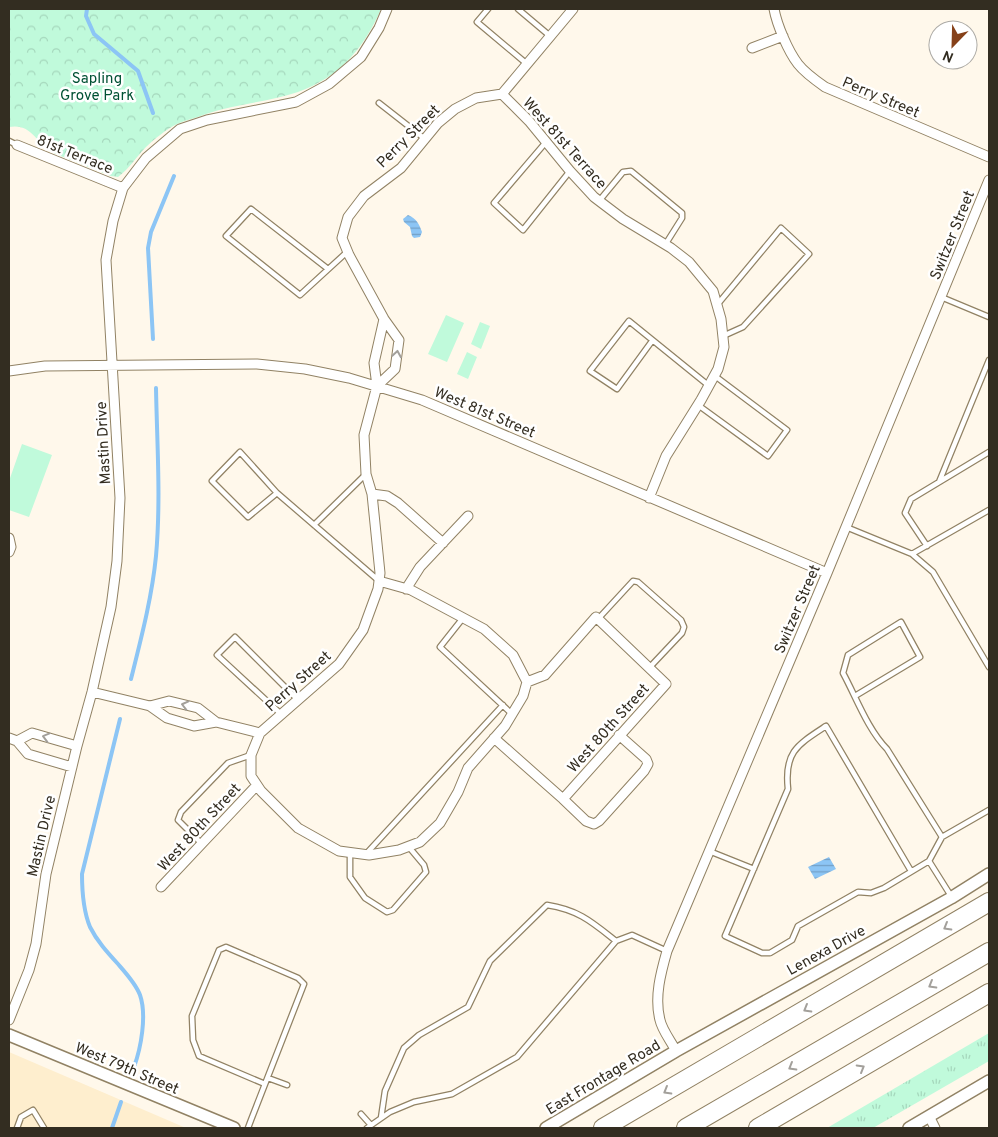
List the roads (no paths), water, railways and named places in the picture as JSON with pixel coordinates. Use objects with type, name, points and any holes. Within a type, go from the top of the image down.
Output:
[{"type":"highway","points":[[603,1128],[989,902]]},
{"type":"highway","points":[[686,1128],[989,952]]},
{"type":"highway","points":[[758,1128],[989,993]]},
{"type":"street","name":"Mastin Drive","points":[[9,1020],[29,970],[36,944],[46,874],[92,692],[110,607],[117,561],[120,498],[106,260],[113,221],[123,188],[146,158],[180,129],[207,120],[296,102],[329,84],[362,56],[379,28],[387,9]]},
{"type":"street","points":[[502,94],[573,9]]},
{"type":"street","name":"Perry Street","points":[[774,9],[783,36],[797,63],[809,76],[825,87],[989,156]]},
{"type":"street","points":[[752,48],[783,36]]},
{"type":"street","name":"Perry Street","points":[[378,386],[395,369],[400,340],[384,319],[342,238],[348,217],[364,196],[400,168],[438,123],[455,109],[476,98],[502,94]]},
{"type":"street","name":"West 81st Terrace","points":[[502,94],[530,121],[570,172],[599,201],[689,262],[713,291],[724,347],[715,376],[666,456],[649,498]]},
{"type":"street","name":"81st Terrace","points":[[13,143],[123,188]]},
{"type":"street","name":"Switzer Street","points":[[676,1051],[660,1020],[658,994],[667,951],[827,574],[989,180]]},
{"type":"street","name":"Perry Street","points":[[260,733],[339,664],[363,630],[378,589],[380,573],[372,494],[366,474],[364,435],[378,386],[374,363],[384,319]]},
{"type":"street","name":"West 81st Street","points":[[9,371],[45,366],[257,364],[305,369],[349,378],[422,400],[827,574]]},
{"type":"street","points":[[372,494],[387,496],[398,503],[443,543]]},
{"type":"street","points":[[406,589],[420,567],[468,516]]},
{"type":"street","points":[[9,538],[11,547],[9,552]]},
{"type":"street","points":[[379,581],[406,589],[484,630],[513,656],[527,682],[545,675],[596,617],[598,619]]},
{"type":"street","name":"West 80th Street","points":[[563,798],[666,684],[598,619]]},
{"type":"street","name":"West 80th Street","points":[[260,733],[251,755],[251,776],[257,785],[298,828],[339,851],[365,854],[399,850],[420,842],[440,824],[458,792],[468,768],[505,726],[523,696],[527,682]]},
{"type":"street","points":[[92,692],[150,706],[167,718],[194,726],[216,722]]},
{"type":"street","points":[[150,706],[169,701],[198,708],[216,722],[260,733]]},
{"type":"street","points":[[72,768],[28,754],[13,740],[32,733],[77,746]]},
{"type":"street","points":[[494,738],[563,798],[586,821],[594,824],[600,821],[648,764],[646,759],[619,735]]},
{"type":"street","name":"West 80th Street","points":[[161,887],[257,785]]},
{"type":"street","name":"Lenexa Drive","points":[[676,1051],[952,898],[989,874]]},
{"type":"street","name":"West 79th Street","points":[[9,1034],[234,1128]]},
{"type":"street","name":"East Frontage Road","points":[[546,1128],[676,1051]]},
{"type":"street","points":[[909,1128],[989,1080]]},
{"type":"street","points":[[929,1116],[935,1128]]},
{"type":"lane","points":[[488,9],[477,22],[527,64]]},
{"type":"lane","points":[[518,9],[550,36]]},
{"type":"lane","points":[[378,102],[425,139]]},
{"type":"lane","points":[[546,142],[494,203],[523,230],[570,172]]},
{"type":"lane","points":[[599,201],[623,172],[631,171],[682,213],[682,218],[665,244]]},
{"type":"lane","points":[[328,270],[251,210],[226,236],[300,296],[328,270],[348,251]]},
{"type":"lane","points":[[717,305],[781,228],[809,254],[743,326],[723,336]]},
{"type":"lane","points":[[941,297],[989,316]]},
{"type":"lane","points":[[652,341],[616,388],[590,372],[629,321],[708,385]]},
{"type":"lane","points":[[938,483],[989,360]]},
{"type":"lane","points":[[698,406],[768,456],[787,430],[715,376]]},
{"type":"lane","points":[[277,493],[248,517],[212,482],[240,452],[277,493],[379,581]]},
{"type":"lane","points":[[927,546],[905,513],[911,499],[989,452]]},
{"type":"lane","points":[[314,525],[366,474]]},
{"type":"lane","points":[[912,554],[989,510]]},
{"type":"lane","points":[[846,527],[912,554],[933,572],[989,667]]},
{"type":"lane","points":[[598,619],[632,581],[638,582],[681,620],[684,627],[682,633],[649,668]]},
{"type":"lane","points":[[463,618],[440,647],[512,714]]},
{"type":"lane","points":[[855,696],[920,657],[900,622],[848,655],[843,673],[855,696],[878,740],[887,749],[942,837]]},
{"type":"lane","points":[[281,714],[217,655],[235,637],[298,700]]},
{"type":"lane","points":[[365,854],[503,705]]},
{"type":"lane","points":[[911,871],[826,726],[802,742],[788,763],[786,772],[788,790],[725,936],[762,953],[770,953],[792,940],[798,926],[858,892],[871,892],[884,888],[929,861],[942,837],[989,810]]},
{"type":"lane","points":[[202,844],[178,820],[181,812],[228,762],[251,755]]},
{"type":"lane","points":[[350,852],[350,877],[365,898],[387,912],[393,910],[426,872],[424,865],[408,846]]},
{"type":"lane","points":[[709,851],[754,869]]},
{"type":"lane","points":[[929,861],[952,898]]},
{"type":"lane","points":[[381,1118],[385,1091],[404,1048],[419,1035],[468,1007],[490,961],[547,905],[563,907],[587,918],[616,941]]},
{"type":"lane","points":[[361,1114],[368,1126],[414,1102],[452,1094],[517,1057],[616,941],[632,935],[667,951]]},
{"type":"lane","points":[[248,1128],[304,984],[298,978],[226,947],[219,950],[192,1016],[193,1040],[199,1056],[265,1084]]},
{"type":"lane","points":[[268,1078],[286,1085]]},
{"type":"lane","points":[[17,1128],[22,1117],[34,1110],[44,1128]]},
{"type":"water","points":[[408,215],[419,224],[422,232],[420,237],[414,238],[410,227],[404,222],[403,219]]},
{"type":"water","points":[[829,857],[836,869],[815,879],[808,867]]},
{"type":"waterway","points":[[87,9],[86,16],[94,34],[138,71],[153,113]]},
{"type":"waterway","points":[[153,339],[148,248],[151,232],[174,176]]},
{"type":"waterway","points":[[131,679],[149,602],[156,556],[158,493],[156,388]]},
{"type":"waterway","points":[[120,719],[82,874],[82,887],[84,907],[90,927],[102,946],[130,978],[140,995],[143,1022],[139,1051],[134,1067]]},
{"type":"waterway","points":[[112,1128],[121,1102]]},
{"type":"park label","name":"Sapling Grove Park","points":[[97,86]]}]
